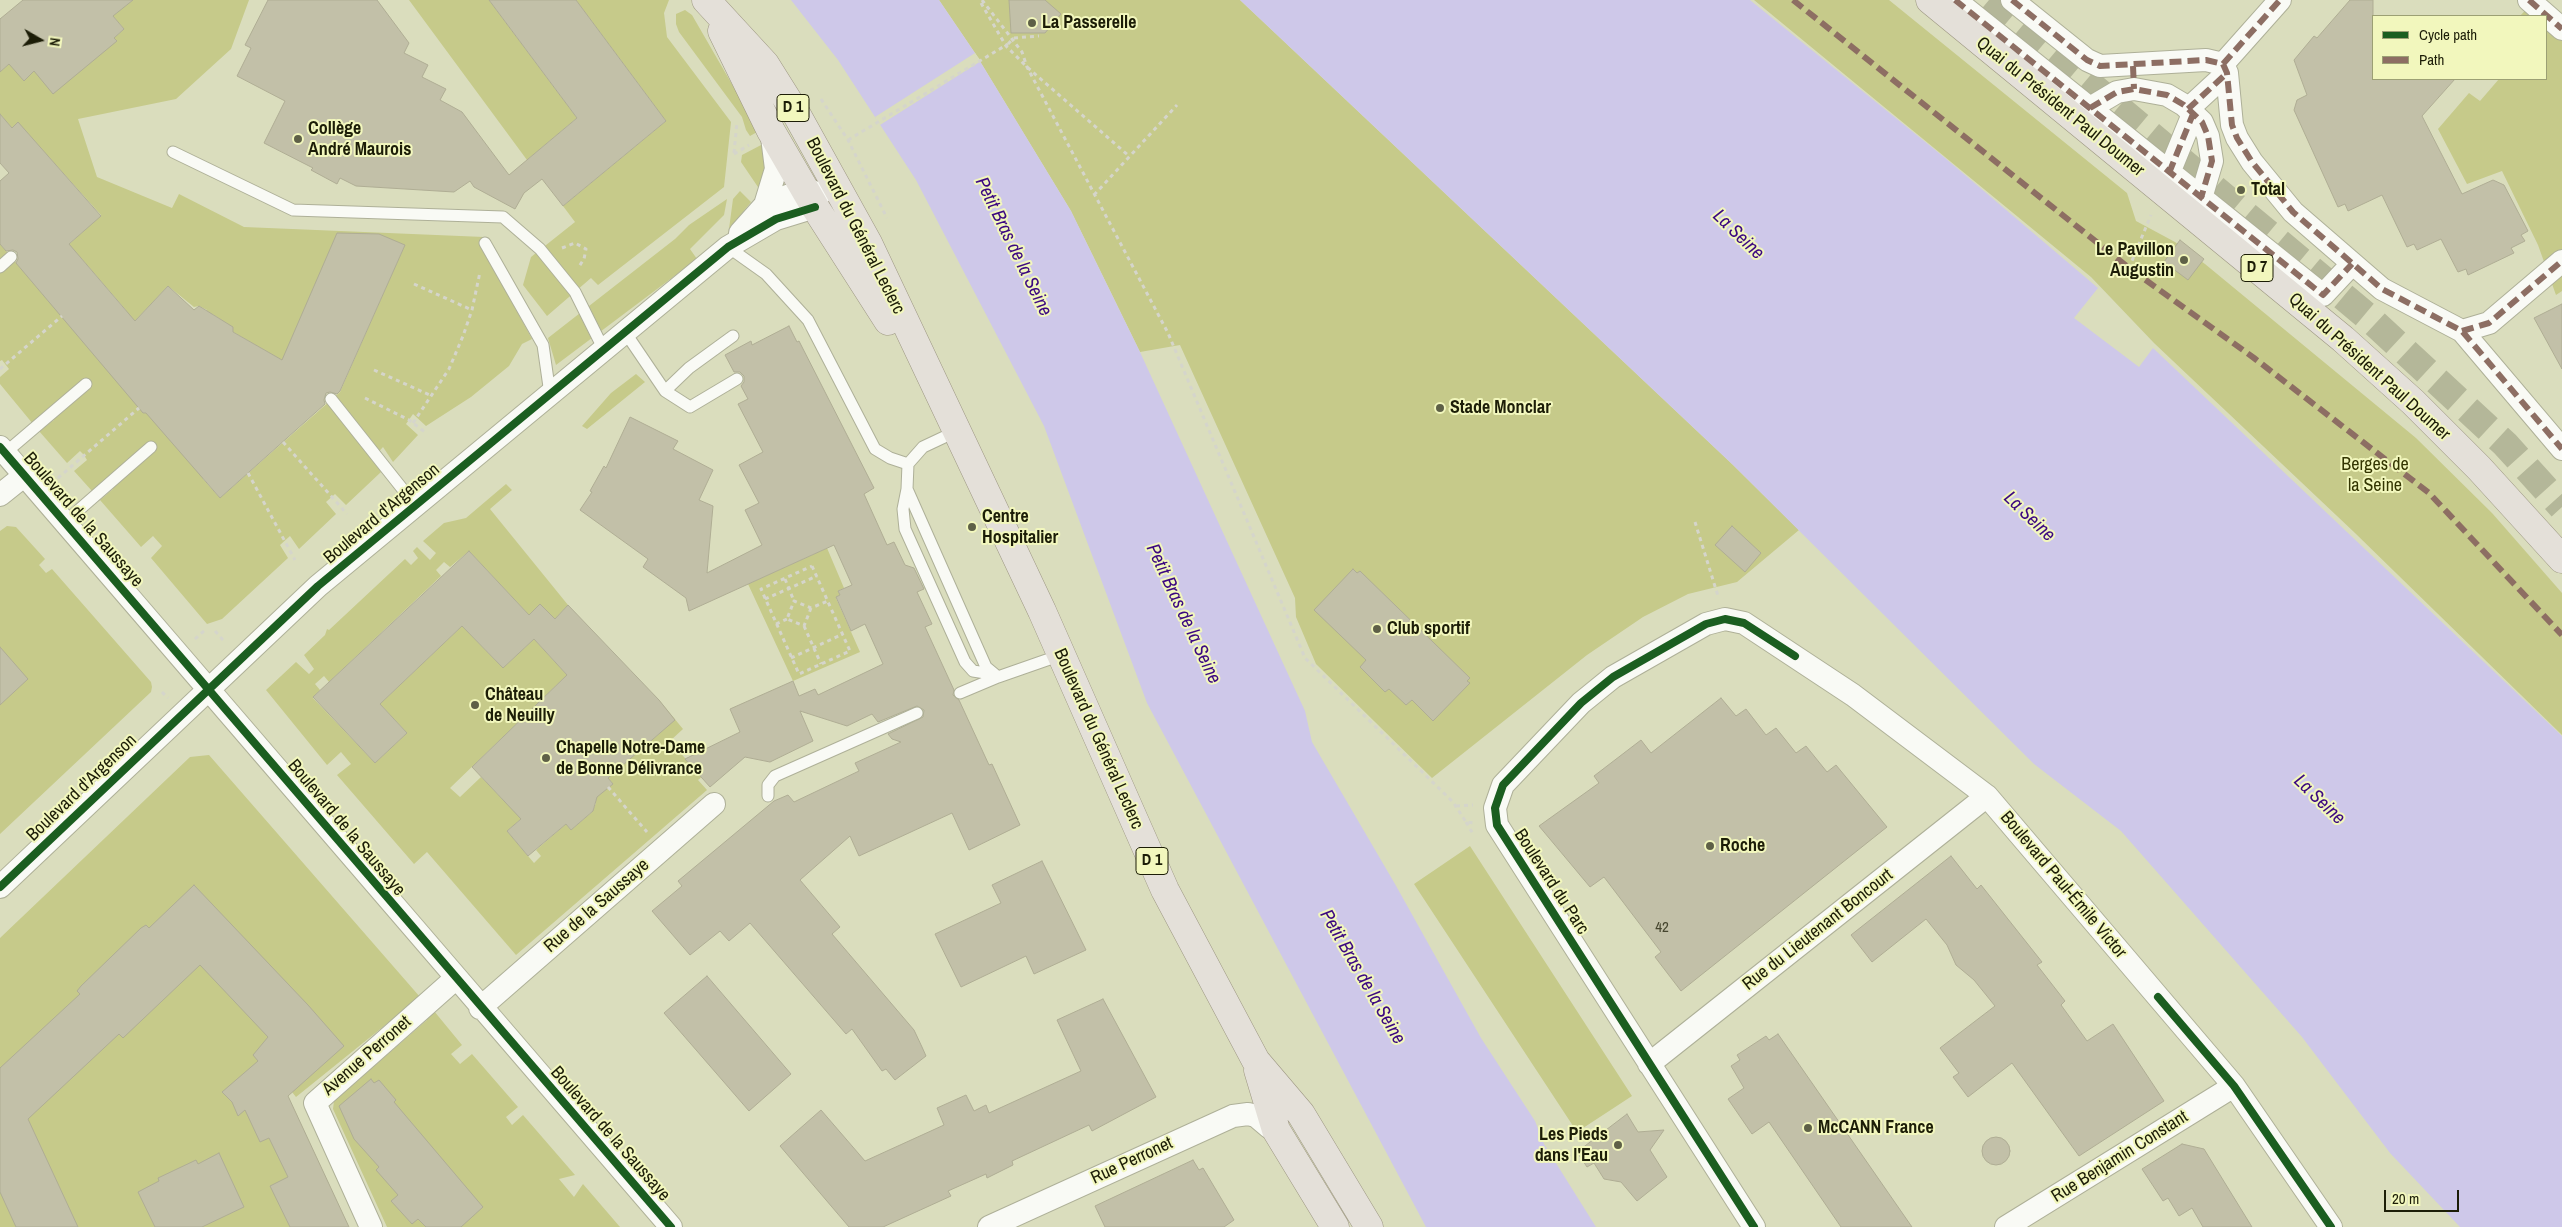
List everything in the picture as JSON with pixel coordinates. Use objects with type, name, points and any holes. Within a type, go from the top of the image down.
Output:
[{"type":"main road","name":"Quai du Président Paul Doumer","points":[[1930,0],[2343,339],[2413,402],[2479,468],[2562,559]]},
{"type":"main road","name":"Boulevard du Général Leclerc","points":[[708,2],[771,131],[810,198],[952,422]]},
{"type":"main road","name":"Boulevard du Général Leclerc","points":[[708,2],[765,64],[797,115],[868,243],[1061,655],[1165,890],[1256,1061],[1276,1130],[1335,1227]]},
{"type":"main road","name":"Boulevard du Général Leclerc","points":[[1256,1061],[1301,1114],[1369,1227]]},
{"type":"street","points":[[1955,0],[2323,295],[2352,264]]},
{"type":"street","points":[[2012,0],[2087,60],[2100,66],[2133,66],[2206,60],[2225,69]]},
{"type":"street","points":[[2169,173],[2190,111],[2280,0]]},
{"type":"street","points":[[2529,0],[2546,15]]},
{"type":"street","points":[[2547,16],[2562,29]]},
{"type":"street","points":[[2133,66],[2134,89]]},
{"type":"street","points":[[2225,69],[2232,125],[2243,150],[2293,212],[2382,289],[2462,331],[2562,449]]},
{"type":"street","points":[[2090,108],[2117,92],[2134,89],[2166,94],[2190,111],[2202,122],[2208,136],[2212,161],[2208,181],[2201,198]]},
{"type":"street","name":"Boulevard d'Argenson","points":[[0,888],[318,586],[728,247],[765,205],[776,169],[771,131]]},
{"type":"street","points":[[810,198],[825,195],[857,226]]},
{"type":"street","name":"Boulevard d'Argenson","points":[[765,205],[810,198]]},
{"type":"street","name":"Boulevard d'Argenson","points":[[728,247],[810,198]]},
{"type":"street","points":[[2462,331],[2489,323],[2562,261]]},
{"type":"street","name":"Boulevard de la Saussaye","points":[[3,450],[209,688],[455,979],[671,1227]]},
{"type":"street","points":[[0,495],[25,475]]},
{"type":"street","name":"Boulevard Paul-Émile Victor","points":[[1724,619],[1744,623],[1853,695],[1987,796],[2234,1086],[2331,1227]]},
{"type":"street","name":"Boulevard du Parc","points":[[1724,619],[1706,624],[1614,678],[1582,703],[1503,785],[1495,808],[1497,825],[1754,1227]]},
{"type":"street","name":"Rue du Lieutenant Boncourt","points":[[1649,1064],[1987,796]]},
{"type":"street","name":"Rue de la Saussaye","points":[[480,1008],[714,804]]},
{"type":"street","name":"Avenue Perronet","points":[[372,1227],[314,1103],[455,979]]},
{"type":"street","name":"Rue Benjamin Constant","points":[[2006,1227],[2234,1086]]},
{"type":"street","name":"Rue Perronet","points":[[988,1227],[1233,1116],[1241,1114],[1256,1116],[1269,1127],[1276,1130]]},
{"type":"lane","points":[[173,152],[293,210],[503,217],[540,249],[575,292],[604,350]]},
{"type":"lane","points":[[485,243],[543,345],[550,394]]},
{"type":"lane","points":[[728,247],[766,274],[808,320],[875,449],[890,458],[908,464]]},
{"type":"lane","points":[[0,267],[11,257]]},
{"type":"lane","points":[[625,332],[665,391],[690,407],[737,379]]},
{"type":"lane","points":[[665,391],[688,368],[733,336]]},
{"type":"lane","points":[[3,450],[86,384]]},
{"type":"lane","points":[[331,399],[416,506]]},
{"type":"lane","points":[[952,422],[923,447],[908,464],[907,489],[903,509],[905,529],[961,654],[973,671],[995,676]]},
{"type":"lane","points":[[65,522],[151,447]]},
{"type":"lane","points":[[907,489],[986,667],[995,676]]},
{"type":"lane","points":[[960,693],[995,676],[1061,655]]},
{"type":"lane","points":[[768,796],[768,785],[775,776],[916,713]]},
{"type":"path","points":[[981,0],[1006,46],[1027,67],[1129,156]]},
{"type":"path","points":[[981,0],[1022,52],[1027,67],[1168,334],[1305,658],[1456,806],[1466,822],[1497,825]]},
{"type":"path","points":[[887,221],[885,213],[848,140],[1006,46],[1014,38],[1039,36]]},
{"type":"path","points":[[1094,195],[1177,105]]},
{"type":"path","points":[[734,154],[737,118]]},
{"type":"path","points":[[2129,268],[2169,173]]},
{"type":"path","points":[[413,423],[448,369],[472,310],[482,265]]},
{"type":"path","points":[[414,284],[472,310]]},
{"type":"path","points":[[0,369],[62,316]]},
{"type":"path","points":[[374,370],[432,396]]},
{"type":"path","points":[[365,398],[413,423],[426,433]]},
{"type":"path","points":[[55,480],[138,408]]},
{"type":"path","points":[[282,442],[346,514]]},
{"type":"path","points":[[248,473],[295,560]]},
{"type":"path","points":[[1695,522],[1724,619]]},
{"type":"path","points":[[812,566],[850,651],[798,674],[761,589],[784,578],[812,566]]},
{"type":"path","points":[[765,599],[817,576]]},
{"type":"path","points":[[784,578],[794,601],[811,608]]},
{"type":"path","points":[[804,626],[811,608],[828,600]]},
{"type":"path","points":[[776,624],[787,619],[794,601]]},
{"type":"path","points":[[787,619],[804,626],[821,664]]},
{"type":"path","points":[[791,658],[843,634]]},
{"type":"path","points":[[608,788],[662,849]]},
{"type":"path","points":[[1456,806],[1478,804]]},
{"type":"green space","points":[[133,0],[249,0],[231,49],[176,99],[78,119],[97,177],[172,208],[179,194],[244,227],[484,237],[482,247],[532,339],[522,344],[509,366],[471,397],[426,426],[413,414],[406,424],[418,435],[393,462],[383,447],[372,459],[381,472],[346,505],[335,494],[326,502],[336,514],[299,549],[290,536],[280,545],[288,558],[222,619],[207,624],[151,558],[162,546],[153,536],[141,547],[100,500],[113,489],[105,480],[92,491],[74,471],[87,460],[84,455],[80,451],[67,463],[39,431],[54,420],[50,415],[33,424],[0,384],[0,377],[9,369],[2,360],[0,361],[0,244],[135,400],[207,474],[203,479],[220,498],[340,392],[404,246],[282,361],[233,332],[220,319],[212,314],[207,314],[207,310],[199,306],[194,307],[168,286],[132,324],[125,309],[81,258],[66,247],[101,215],[18,123],[12,128],[0,114],[0,72],[11,62],[24,81],[34,71],[117,41],[114,38],[124,29],[112,15]]},
{"type":"green space","points":[[409,0],[489,0],[577,118],[527,160]]},
{"type":"green space","points":[[576,0],[669,0],[664,13],[667,37],[731,122],[724,187],[598,285],[591,278],[547,316],[523,285],[531,257],[575,222],[563,206],[666,121]]},
{"type":"green space","name":"Stade Monclar","points":[[939,0],[1240,0],[1732,464],[1799,530],[1737,582],[1688,594],[1643,617],[1587,655],[1432,778],[1316,664],[1296,617],[1295,598],[1180,345],[1140,352],[1071,211],[975,53]]},
{"type":"green space","name":"Berges de la Seine","points":[[1754,0],[1889,0],[2127,193],[2136,221],[2175,242],[2205,264],[2416,438],[2492,513],[2562,593],[2562,735],[2355,533],[2154,343],[2091,277]]},
{"type":"green space","points":[[2534,1],[2562,26],[2562,291],[2556,295],[2538,245],[2502,171],[2467,184],[2438,129],[2469,93],[2480,101],[2498,80],[2547,80],[2547,15],[2521,15]]},
{"type":"green space","points":[[685,10],[692,15],[759,131],[750,136],[742,117],[679,32],[676,24],[676,14]]},
{"type":"green space","points":[[763,144],[767,156],[760,190],[741,162],[742,155]]},
{"type":"green space","points":[[740,191],[751,202],[729,229],[733,199]]},
{"type":"green space","points":[[727,199],[724,215],[690,249],[697,259],[556,365],[548,338],[675,239],[689,225]]},
{"type":"green space","points":[[636,374],[645,382],[587,429],[582,426],[611,393]]},
{"type":"green space","points":[[506,484],[512,490],[490,509],[568,605],[555,619],[540,604],[529,615],[469,551],[450,567],[444,562],[436,570],[441,576],[329,682],[324,676],[315,684],[320,690],[313,698],[375,763],[407,733],[380,704],[462,626],[503,668],[534,639],[567,675],[450,788],[460,797],[481,777],[514,811],[543,800],[507,831],[534,863],[541,856],[536,850],[566,824],[571,830],[592,812],[596,803],[594,797],[613,784],[606,776],[612,775],[661,732],[645,713],[659,700],[683,729],[670,741],[691,765],[717,765],[698,780],[707,790],[516,955],[427,852],[414,864],[337,775],[351,764],[341,752],[327,765],[266,690],[296,662],[309,674],[314,669],[304,655],[325,635],[327,629],[329,630],[405,559],[411,565],[418,558],[413,551],[417,547],[430,560],[436,553],[423,541],[444,523],[466,518]]},
{"type":"green space","points":[[7,526],[16,527],[45,559],[39,565],[46,573],[52,569],[151,682],[152,687],[151,692],[0,834],[0,531]]},
{"type":"green space","points":[[827,548],[844,588],[838,591],[840,595],[836,598],[860,652],[793,681],[748,584]]},
{"type":"green space","points":[[209,755],[420,997],[296,1097],[292,1092],[288,1096],[349,1227],[0,1227],[0,938],[190,757]]},
{"type":"green space","points":[[1470,846],[1632,1096],[1577,1132],[1414,884]]},
{"type":"green space","points":[[434,1011],[462,1045],[451,1054],[460,1064],[472,1054],[518,1107],[506,1117],[512,1125],[523,1115],[575,1175],[559,1179],[574,1197],[583,1184],[620,1227],[387,1227],[333,1109],[334,1101],[427,1020],[426,1017]]},
{"type":"water","name":"Petit Bras de la Seine","points":[[791,0],[939,0],[975,53],[1071,211],[1140,352],[1305,711],[1312,742],[1395,884],[1481,1038],[1535,1121],[1544,1144],[1596,1227],[1426,1227],[1147,703],[1044,426],[916,180],[838,60]]},
{"type":"water","name":"La Seine","points":[[1240,0],[1750,0],[1945,158],[2098,288],[2074,318],[2139,367],[2153,348],[2562,736],[2562,1227],[2460,1227],[2390,1153],[2302,1037],[2121,831],[2034,764],[1732,464]]},
{"type":"pier","points":[[975,53],[981,61],[880,125],[875,117]]},
{"type":"building","points":[[23,0],[133,0],[113,16],[124,29],[114,38],[117,41],[53,94],[34,71],[24,81],[9,64],[0,72],[0,19]]},
{"type":"building","points":[[268,0],[377,0],[409,43],[404,53],[428,65],[422,77],[446,89],[440,100],[462,112],[509,175],[577,118],[489,0],[576,0],[666,121],[563,206],[542,179],[524,193],[515,209],[474,187],[470,181],[454,192],[356,186],[340,178],[337,184],[311,170],[313,168],[264,143],[285,101],[237,76],[251,48],[245,45]]},
{"type":"building","name":"La Passerelle","points":[[1009,0],[1045,0],[1061,14],[1045,33],[1011,33]]},
{"type":"building","points":[[2350,0],[2373,0],[2372,80],[2454,80],[2422,116],[2462,194],[2493,180],[2504,185],[2528,231],[2521,235],[2525,241],[2511,248],[2514,253],[2468,275],[2466,269],[2458,272],[2441,239],[2417,250],[2414,244],[2407,247],[2382,195],[2348,211],[2345,204],[2338,207],[2294,110],[2297,100],[2307,95],[2294,60],[2314,36],[2317,38]]},
{"type":"building","points":[[0,114],[12,128],[18,122],[101,216],[69,244],[135,321],[168,286],[194,310],[199,306],[233,327],[233,332],[282,360],[337,233],[379,234],[405,245],[340,391],[337,394],[326,393],[325,404],[220,498],[146,413],[143,413],[16,263],[18,259],[17,252],[13,250],[6,251],[0,244],[0,181],[9,173],[0,163]]},
{"type":"building","name":"Le Pavillon Augustin","points":[[2180,240],[2204,259],[2188,280],[2164,262]]},
{"type":"building","points":[[2562,304],[2562,369],[2534,318]]},
{"type":"building","points":[[789,326],[797,342],[799,341],[874,488],[864,494],[887,545],[894,542],[905,565],[914,568],[924,589],[917,592],[932,624],[925,627],[954,690],[953,695],[959,700],[989,765],[992,764],[1020,825],[969,850],[952,813],[859,856],[850,836],[800,880],[840,927],[832,934],[914,1030],[926,1056],[895,1080],[886,1069],[882,1071],[852,1029],[846,1034],[750,923],[729,941],[720,931],[690,955],[652,911],[682,886],[678,881],[774,801],[788,795],[794,802],[859,771],[855,763],[901,742],[892,739],[888,734],[923,717],[924,710],[917,706],[878,722],[872,714],[847,726],[800,711],[813,741],[770,762],[745,757],[710,787],[685,759],[740,732],[730,709],[793,681],[799,696],[815,689],[818,695],[883,664],[865,624],[851,631],[836,597],[840,595],[838,591],[852,585],[834,545],[689,611],[686,598],[643,567],[648,559],[580,510],[592,492],[590,491],[604,466],[606,468],[630,417],[678,441],[673,449],[713,470],[699,500],[713,506],[707,573],[762,545],[745,510],[759,503],[739,465],[763,452],[738,404],[748,399],[741,386],[744,382],[744,376],[740,372],[734,372],[725,355],[751,341],[752,345]]},
{"type":"building","points":[[1732,526],[1761,553],[1745,572],[1715,545]]},
{"type":"building","points":[[469,551],[529,615],[540,604],[555,619],[568,605],[659,700],[675,720],[608,778],[613,784],[597,797],[593,811],[571,830],[566,824],[528,856],[507,831],[521,819],[472,767],[567,675],[534,639],[503,668],[462,626],[380,704],[407,733],[375,763],[313,697]]},
{"type":"building","name":"Club sportif","points":[[1353,569],[1357,573],[1360,571],[1470,678],[1467,681],[1470,683],[1433,721],[1412,700],[1406,705],[1389,689],[1385,692],[1360,667],[1366,660],[1314,610]]},
{"type":"building","points":[[0,647],[28,679],[0,705]]},
{"type":"building","name":"Roche","points":[[1721,698],[1736,716],[1746,709],[1766,735],[1776,728],[1796,753],[1806,746],[1827,772],[1836,765],[1887,827],[1681,991],[1655,957],[1661,952],[1604,877],[1590,887],[1539,826],[1599,783],[1594,776],[1641,740],[1651,753]]},
{"type":"building","points":[[1951,856],[1977,889],[1981,885],[2042,962],[2037,965],[2065,1001],[2061,1005],[2087,1041],[2113,1024],[2164,1101],[2079,1156],[2012,1063],[1968,1097],[1953,1077],[1959,1073],[1940,1048],[1995,1006],[1974,980],[1956,965],[1947,945],[1926,919],[1872,962],[1851,935]]},
{"type":"building","points":[[1042,861],[1086,950],[1034,974],[1026,956],[961,987],[935,934],[1001,903],[992,885]]},
{"type":"building","points":[[194,885],[308,1005],[344,1046],[288,1096],[349,1227],[290,1227],[270,1186],[288,1177],[269,1138],[260,1142],[245,1110],[238,1116],[232,1102],[222,1092],[258,1061],[253,1055],[268,1037],[200,965],[123,1038],[119,1034],[28,1119],[78,1227],[16,1227],[0,1192],[0,1068],[80,994],[77,991],[81,986],[141,928],[146,925],[149,928]]},
{"type":"building","points":[[707,976],[791,1074],[749,1111],[664,1013]]},
{"type":"building","points":[[1103,999],[1156,1097],[1092,1131],[1089,1125],[1012,1161],[1013,1165],[987,1178],[986,1174],[948,1191],[951,1196],[883,1227],[849,1227],[780,1146],[821,1110],[865,1161],[944,1125],[937,1108],[966,1095],[974,1111],[986,1105],[989,1113],[1081,1071],[1057,1020]]},
{"type":"building","name":"McCANN France","points":[[1778,1034],[1912,1227],[1841,1227],[1769,1122],[1752,1134],[1728,1099],[1744,1088],[1731,1066],[1740,1060],[1737,1055],[1766,1036],[1769,1040]]},
{"type":"building","points":[[371,1079],[374,1083],[379,1080],[396,1100],[394,1102],[483,1207],[461,1227],[426,1227],[418,1219],[412,1224],[391,1201],[398,1195],[376,1170],[379,1167],[354,1139],[339,1106]]},
{"type":"building","name":"Les Pieds dans l'Eau","points":[[1627,1114],[1638,1132],[1664,1130],[1650,1150],[1667,1177],[1637,1201],[1621,1182],[1604,1179],[1594,1163],[1587,1167],[1577,1152]]},
{"type":"building","points":[[1996,1137],[2006,1141],[2010,1151],[2006,1161],[1996,1165],[1986,1161],[1982,1151],[1986,1141]]},
{"type":"building","points":[[2182,1144],[2204,1149],[2252,1227],[2203,1227],[2192,1208],[2179,1216],[2168,1198],[2163,1201],[2142,1169]]},
{"type":"building","points":[[219,1153],[244,1207],[202,1227],[155,1227],[138,1192],[159,1181],[158,1178],[196,1160],[198,1164]]},
{"type":"building","points":[[1193,1160],[1199,1170],[1203,1168],[1234,1220],[1224,1227],[1105,1227],[1095,1206]]},
{"type":"tunnel","points":[[1989,0],[2369,318],[2505,444],[2562,507]]},
{"type":"marked path","points":[[1793,0],[2129,268],[2254,358],[2429,493],[2562,635]]},
{"type":"marked path","points":[[1955,0],[2323,295],[2352,264]]},
{"type":"marked path","points":[[2012,0],[2087,60],[2100,66],[2206,60],[2223,64],[2227,73],[2232,125],[2237,138],[2252,162],[2293,212],[2382,289],[2462,331],[2562,449]]},
{"type":"marked path","points":[[2223,64],[2280,0]]},
{"type":"marked path","points":[[2529,0],[2546,15]]},
{"type":"marked path","points":[[2547,16],[2562,29]]},
{"type":"marked path","points":[[2133,66],[2134,89]]},
{"type":"marked path","points":[[2188,109],[2227,73]]},
{"type":"marked path","points":[[2090,108],[2117,92],[2134,89],[2167,95],[2184,105],[2202,122],[2208,136],[2212,161],[2201,198]]},
{"type":"marked path","points":[[2169,173],[2193,114]]},
{"type":"marked path","points":[[2462,331],[2489,323],[2562,261]]},
{"type":"cycle path","points":[[0,887],[318,586],[728,247],[776,219],[815,207]]},
{"type":"cycle path","points":[[0,447],[671,1227]]},
{"type":"cycle path","points":[[1754,1227],[1497,825],[1495,808],[1503,785],[1581,703],[1613,677],[1706,624],[1725,619],[1744,623],[1795,656]]},
{"type":"cycle path","points":[[2158,997],[2234,1086],[2331,1227]]},
{"type":"place","name":"La Passerelle","points":[[1032,23]]},
{"type":"place","name":"Collège André Maurois","points":[[298,139]]},
{"type":"place","name":"Total","points":[[2241,190]]},
{"type":"place","name":"Le Pavillon Augustin","points":[[2184,260]]},
{"type":"place","name":"Stade Monclar","points":[[1440,408]]},
{"type":"place","name":"Centre Hospitalier","points":[[972,527]]},
{"type":"place","name":"Club sportif","points":[[1377,629]]},
{"type":"place","name":"Château de Neuilly","points":[[475,705]]},
{"type":"place","name":"Chapelle Notre-Dame de Bonne Délivrance","points":[[546,758]]},
{"type":"place","name":"Roche","points":[[1710,846]]},
{"type":"place","name":"McCANN France","points":[[1808,1128]]},
{"type":"place","name":"Les Pieds dans l'Eau","points":[[1618,1145]]}]
